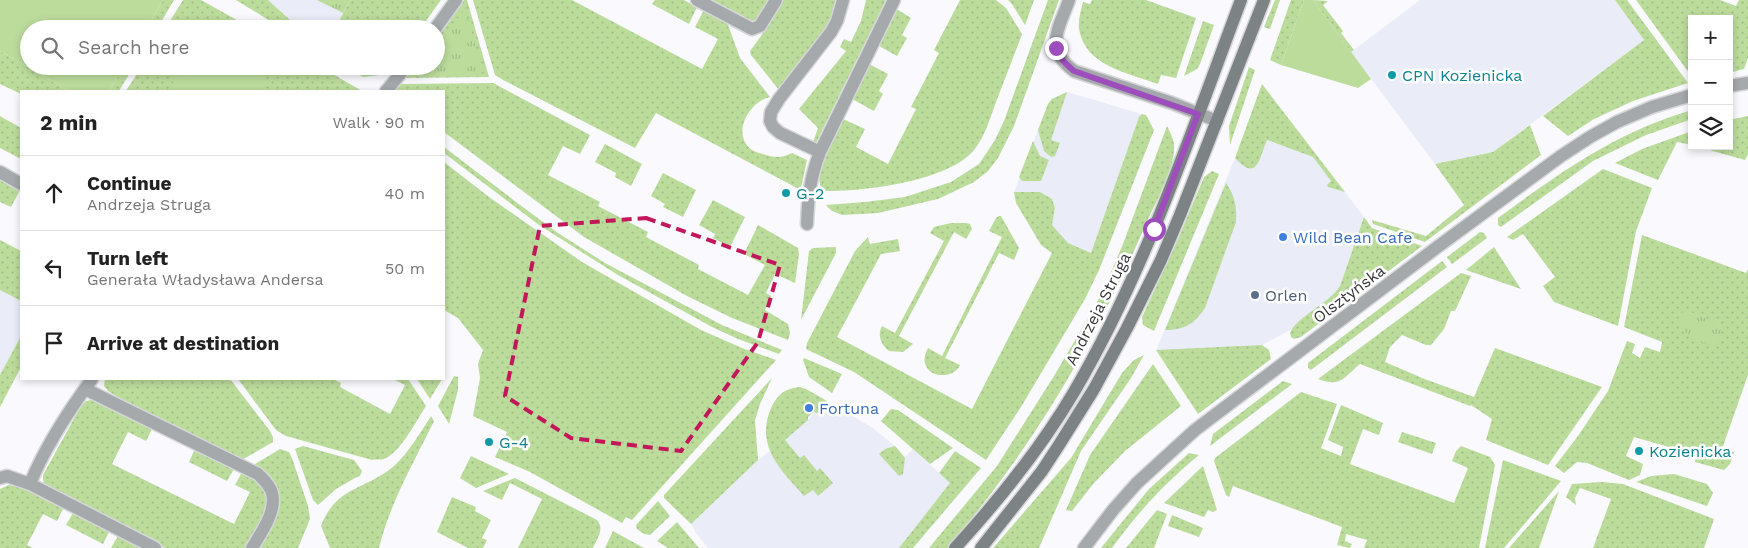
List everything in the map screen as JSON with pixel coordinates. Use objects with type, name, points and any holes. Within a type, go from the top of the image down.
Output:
[{"type":"main road","name":"Andrzeja Struga","points":[[956,548],[1005,492],[1069,400],[1127,293],[1242,0]]},
{"type":"main road","name":"Andrzeja Struga","points":[[981,548],[1042,471],[1119,343],[1161,260],[1264,0]]},
{"type":"street","points":[[442,20],[456,0]]},
{"type":"street","points":[[697,0],[752,29],[760,26],[776,0]]},
{"type":"street","points":[[820,152],[780,133],[770,122],[772,112],[780,99],[831,32],[837,21],[843,0]]},
{"type":"street","points":[[807,224],[808,193],[812,172],[894,0]]},
{"type":"street","points":[[1069,0],[1056,38],[1058,55],[1065,64],[1074,71],[1217,121]]},
{"type":"street","points":[[387,90],[399,75]]},
{"type":"street","points":[[1733,85],[1748,83]]},
{"type":"street","name":"Olsztyńska","points":[[1084,548],[1113,510],[1137,483],[1195,430],[1436,248],[1561,156],[1590,137],[1652,107],[1688,96]]},
{"type":"street","points":[[0,172],[20,183]]},
{"type":"street","points":[[30,484],[62,423],[89,384],[258,474],[272,493],[272,505],[268,518],[252,548]]},
{"type":"street","points":[[0,478],[7,476],[30,484],[155,548]]},
{"type":"highlighted area","points":[[646,218],[780,265],[758,342],[681,451],[571,438],[505,396],[540,226]]},
{"type":"shaded area","points":[[268,0],[350,0],[340,20],[290,20]]},
{"type":"shaded area","points":[[1420,0],[1615,0],[1644,40],[1493,152],[1435,164],[1351,52]]},
{"type":"shaded area","points":[[1067,92],[1142,114],[1091,253],[1068,243],[1052,225],[1055,208],[1052,199],[1040,192],[1014,192],[1048,104],[1052,99]]},
{"type":"shaded area","points":[[1267,140],[1313,157],[1331,181],[1328,187],[1345,192],[1364,217],[1340,286],[1335,295],[1292,329],[1262,345],[1156,351],[1235,158]]},
{"type":"shaded area","points":[[0,290],[20,300],[20,338],[0,375]]},
{"type":"shaded area","points":[[827,401],[873,428],[905,457],[913,449],[950,483],[899,548],[708,548],[691,524],[758,460],[785,440]]},
{"type":"green space","points":[[0,0],[163,0],[151,20],[20,20],[20,63],[0,51]]},
{"type":"green space","points":[[163,0],[174,0],[162,20],[151,20]]},
{"type":"green space","points":[[183,0],[201,0],[237,20],[171,20]]},
{"type":"green space","points":[[236,0],[268,0],[290,20],[268,20]]},
{"type":"green space","points":[[317,0],[350,0],[343,13]]},
{"type":"green space","points":[[350,0],[441,0],[427,20],[340,20]]},
{"type":"green space","points":[[464,0],[467,0],[489,77],[404,78],[406,75],[478,75],[445,38],[445,25]]},
{"type":"green space","points":[[473,0],[572,0],[702,69],[718,39],[695,27],[704,10],[727,22],[740,58],[770,97],[756,105],[745,119],[743,136],[746,143],[753,151],[767,155],[778,157],[792,153],[807,160],[801,188],[797,188],[656,113],[635,148],[503,80],[495,75]]},
{"type":"green space","points":[[655,0],[684,0],[697,7],[689,24],[652,4]]},
{"type":"green space","points":[[710,0],[771,0],[759,20],[754,22]]},
{"type":"green space","points":[[783,0],[838,0],[826,30],[779,90],[751,55],[750,51]]},
{"type":"green space","points":[[866,0],[886,0],[816,143],[812,145],[818,128],[799,109],[846,51],[840,47],[844,39],[851,42],[861,21]]},
{"type":"green space","points":[[960,0],[996,0],[1006,8],[1022,34],[987,127],[978,145],[962,161],[945,170],[924,177],[902,183],[858,190],[821,191],[819,178],[822,163],[841,118],[865,129],[856,147],[888,164],[916,109],[911,107],[939,53],[934,50]]},
{"type":"green space","points":[[1008,0],[1034,0],[1025,25],[1012,4]]},
{"type":"green space","points":[[1048,0],[1059,0],[1014,126],[998,158],[988,171],[974,182],[938,199],[878,213],[842,215],[832,211],[826,205],[905,197],[951,182],[979,164],[995,140],[1004,121]]},
{"type":"green space","points":[[1092,0],[1146,0],[1196,18],[1176,78],[1161,75],[1158,84],[1121,72],[1099,60],[1090,52],[1083,42],[1079,22],[1083,2],[1090,4]]},
{"type":"green space","points":[[1275,0],[1280,0],[1270,29],[1264,27]]},
{"type":"green space","points":[[1291,0],[1304,0],[1281,65],[1270,60]]},
{"type":"green space","points":[[1304,0],[1313,0],[1371,79],[1358,88],[1281,65]]},
{"type":"green space","points":[[1313,0],[1328,1],[1323,5],[1343,31],[1341,33],[1354,50],[1351,52]]},
{"type":"green space","points":[[1615,0],[1627,0],[1688,83],[1633,101],[1594,119],[1568,136],[1543,116],[1644,40]]},
{"type":"green space","points":[[1636,0],[1720,0],[1736,6],[1739,0],[1748,0],[1748,58],[1744,69],[1733,72],[1733,15],[1688,15],[1688,72]]},
{"type":"green space","points":[[895,8],[911,18],[902,35],[907,38],[897,56],[879,46],[878,43]]},
{"type":"green space","points":[[465,9],[483,72],[478,75],[420,77],[418,75],[445,75],[445,34]]},
{"type":"green space","points":[[1203,21],[1214,25],[1200,64],[1197,69],[1184,76]]},
{"type":"green space","points":[[0,51],[20,63],[20,75],[41,75],[67,90],[20,90],[20,94],[0,84]]},
{"type":"green space","points":[[867,63],[888,74],[879,91],[883,94],[874,111],[850,98]]},
{"type":"green space","points":[[1249,67],[1255,70],[1230,145],[1229,126]]},
{"type":"green space","points":[[41,75],[119,75],[110,90],[67,90]]},
{"type":"green space","points":[[119,75],[129,75],[120,90],[110,90]]},
{"type":"green space","points":[[136,75],[334,75],[360,90],[127,90]]},
{"type":"green space","points":[[178,75],[257,75],[268,82],[264,90],[169,90]]},
{"type":"green space","points":[[360,75],[379,75],[363,77]]},
{"type":"green space","points":[[493,83],[590,135],[580,154],[563,146],[548,175],[600,202],[598,206],[648,232],[646,237],[699,265],[698,269],[748,295],[765,265],[744,254],[758,225],[798,248],[799,254],[795,283],[775,274],[766,293],[771,296],[765,310],[788,324],[790,333],[788,340],[732,318],[687,296],[584,237],[445,133],[445,90],[395,90],[400,84]]},
{"type":"green space","points":[[1262,84],[1345,192],[1328,187],[1327,185],[1331,181],[1313,157],[1267,140],[1257,165],[1253,168],[1243,165],[1235,158]]},
{"type":"green space","points":[[1067,92],[1051,140],[1060,143],[1055,156],[1051,157],[1044,151],[1038,130],[1048,104],[1052,99]]},
{"type":"green space","points":[[1688,111],[1688,120],[1646,135],[1593,161],[1501,227],[1498,225],[1498,218],[1567,169],[1614,142],[1664,119]]},
{"type":"green space","points":[[1142,114],[1146,115],[1154,130],[1099,270],[1085,299],[1021,407],[986,460],[854,372],[806,349],[807,343],[855,251],[868,237],[870,244],[898,239],[900,251],[881,254],[837,337],[972,409],[1052,253],[1041,245],[1016,203],[1014,192],[1040,192],[1052,199],[1055,208],[1052,225],[1068,243],[1091,253],[1139,117]]},
{"type":"green space","points":[[0,116],[20,127],[20,158],[0,148]]},
{"type":"green space","points":[[1748,116],[1748,154],[1745,160],[1709,150],[1733,150],[1733,119]]},
{"type":"green space","points":[[1530,125],[1541,155],[1425,242],[1373,224],[1372,220],[1426,236],[1464,205],[1435,164],[1493,152]]},
{"type":"green space","points":[[1167,126],[1174,144],[1172,164],[1126,269],[1082,354],[1033,435],[977,511],[947,548],[929,548],[997,466],[1090,315],[1103,291],[1123,244]]},
{"type":"green space","points":[[1688,132],[1688,144],[1677,142],[1658,180],[1615,163],[1642,149]]},
{"type":"green space","points":[[1033,141],[1040,156],[1049,160],[1041,181],[1022,181],[1019,177]]},
{"type":"green space","points":[[605,144],[642,164],[631,186],[615,177],[616,173],[595,162]]},
{"type":"green space","points":[[445,148],[558,233],[605,263],[722,325],[782,350],[779,354],[712,327],[618,275],[539,225],[445,154]]},
{"type":"green space","points":[[445,163],[489,197],[582,262],[701,330],[776,360],[632,520],[626,517],[622,523],[530,472],[495,457],[507,432],[473,416],[480,378],[478,364],[483,350],[458,318],[445,311]]},
{"type":"green space","points":[[1603,169],[1652,188],[1636,231],[1618,326],[1554,302],[1543,286],[1555,277],[1523,234],[1513,240],[1507,237]]},
{"type":"green space","points":[[1212,171],[1219,174],[1154,331],[1143,325],[1142,317],[1204,177]]},
{"type":"green space","points":[[663,173],[696,190],[683,217],[663,207],[665,204],[651,196]]},
{"type":"green space","points":[[0,179],[20,190],[11,207],[0,202]]},
{"type":"green space","points":[[1226,183],[1232,192],[1235,202],[1236,222],[1205,308],[1188,325],[1178,329],[1165,330]]},
{"type":"green space","points":[[713,200],[745,217],[730,247],[713,238],[715,234],[699,225]]},
{"type":"green space","points":[[999,216],[1001,216],[1019,248],[1014,260],[999,253],[945,358],[960,365],[949,374],[935,374],[925,365],[928,348],[942,356],[1002,237],[989,231]]},
{"type":"green space","points":[[1364,217],[1372,228],[1422,246],[1301,337],[1294,339],[1290,333],[1299,321],[1329,299],[1340,286]]},
{"type":"green space","points":[[951,223],[970,224],[972,229],[966,239],[954,232],[899,336],[913,344],[903,352],[889,351],[881,340],[882,326],[895,333],[944,241],[930,233],[934,227]]},
{"type":"green space","points":[[1480,232],[1484,233],[1487,238],[1452,264],[1447,257]]},
{"type":"green space","points":[[1642,235],[1746,273],[1748,269],[1748,375],[1722,449],[1734,452],[1730,464],[1724,470],[1695,462],[1696,455],[1634,437],[1626,456],[1643,464],[1640,475],[1629,480],[1587,463],[1577,462],[1564,473],[1555,466],[1608,391],[1627,341],[1635,344],[1632,353],[1640,358],[1645,347],[1660,352],[1662,342],[1624,327]]},
{"type":"green space","points":[[0,240],[20,250],[20,300],[0,290]]},
{"type":"green space","points":[[836,247],[836,253],[801,320],[809,251],[813,248]]},
{"type":"green space","points":[[1494,247],[1521,289],[1466,270]]},
{"type":"green space","points":[[1442,261],[1447,267],[1311,370],[1308,368],[1308,363]]},
{"type":"green space","points":[[1461,273],[1471,276],[1455,311],[1451,311],[1444,329],[1431,345],[1426,345],[1402,335],[1390,347],[1385,362],[1474,397],[1495,348],[1602,387],[1548,465],[1486,440],[1492,419],[1471,405],[1360,364],[1346,377],[1337,382],[1318,379]]},
{"type":"green space","points":[[1688,311],[1723,326],[1715,347],[1693,338],[1681,326],[1678,320],[1680,313]]},
{"type":"green space","points":[[20,338],[20,369],[0,407],[0,375]]},
{"type":"green space","points":[[1262,345],[1269,350],[1271,359],[1198,414],[1156,350]]},
{"type":"green space","points":[[1144,355],[1131,378],[1081,451],[1039,548],[993,548],[1071,458],[1122,373],[1134,360]]},
{"type":"green space","points":[[804,358],[842,374],[832,393],[809,377]]},
{"type":"green space","points":[[1153,364],[1181,406],[1125,451],[1094,483],[1072,511],[1066,510],[1090,455]]},
{"type":"green space","points":[[454,376],[458,377],[458,390],[449,424],[438,406]]},
{"type":"green space","points":[[772,378],[755,420],[758,460],[691,524],[664,498],[664,495]]},
{"type":"green space","points":[[105,380],[231,380],[270,431],[273,442],[240,461],[116,396],[104,386]]},
{"type":"green space","points":[[239,380],[335,380],[341,383],[340,387],[390,414],[405,385],[395,380],[409,380],[426,406],[408,436],[396,450],[384,459],[372,460],[286,436],[276,430]]},
{"type":"green space","points":[[418,380],[441,380],[430,399]]},
{"type":"green space","points":[[1283,381],[1292,384],[1210,446],[1213,434]]},
{"type":"green space","points":[[800,387],[827,401],[820,412],[814,412],[808,417],[808,420],[785,440],[800,458],[804,455],[817,471],[820,468],[833,483],[818,496],[813,490],[804,496],[786,476],[772,456],[766,434],[771,408],[776,399],[786,391]]},
{"type":"green space","points":[[1301,392],[1337,404],[1321,448],[1341,456],[1343,447],[1328,440],[1341,405],[1383,423],[1379,435],[1363,429],[1350,464],[1454,503],[1468,468],[1452,461],[1456,451],[1461,446],[1490,457],[1495,465],[1479,548],[1364,548],[1367,540],[1346,534],[1345,541],[1352,544],[1350,548],[1337,545],[1342,527],[1233,486],[1229,497],[1226,495],[1214,461],[1215,458]]},
{"type":"green space","points":[[91,400],[153,427],[146,441],[128,432],[112,464],[234,524],[250,492],[235,485],[242,472],[254,477],[268,492],[268,506],[247,548],[165,548],[45,485],[43,475],[81,406],[86,401]]},
{"type":"green space","points":[[891,409],[898,410],[953,448],[930,464],[881,421]]},
{"type":"green space","points":[[431,416],[434,421],[389,515],[379,548],[330,548],[321,526],[327,513],[343,496],[394,466],[409,449]]},
{"type":"green space","points":[[1402,432],[1436,443],[1432,454],[1398,442]]},
{"type":"green space","points":[[303,446],[354,460],[362,471],[360,476],[336,489],[318,505],[313,500],[295,449]]},
{"type":"green space","points":[[895,446],[905,458],[903,474],[899,476],[879,454],[885,449]]},
{"type":"green space","points":[[195,449],[234,469],[227,481],[189,462]]},
{"type":"green space","points":[[280,449],[289,452],[292,458],[308,506],[310,519],[298,548],[257,548],[276,509],[252,466]]},
{"type":"green space","points":[[955,451],[981,468],[913,548],[899,548],[950,483],[939,473]]},
{"type":"green space","points":[[1189,453],[1199,455],[1153,498],[1112,548],[1101,548],[1149,489]]},
{"type":"green space","points":[[471,456],[509,474],[476,488],[460,478]]},
{"type":"green space","points":[[1503,460],[1561,481],[1504,548],[1485,548]]},
{"type":"green space","points":[[1203,466],[1217,510],[1213,512],[1208,510],[1204,517],[1164,503]]},
{"type":"green space","points":[[1674,474],[1707,484],[1713,493],[1707,506],[1636,482],[1651,476]]},
{"type":"green space","points":[[515,478],[597,520],[600,530],[593,548],[518,548],[542,499],[510,483],[502,500],[483,491]]},
{"type":"green space","points":[[1602,482],[1623,484],[1714,519],[1704,548],[1593,548],[1611,499],[1580,488],[1575,498],[1576,505],[1566,497],[1572,484]]},
{"type":"green space","points":[[9,485],[22,487],[64,507],[57,521],[43,514],[27,545],[33,548],[0,548],[0,489]]},
{"type":"green space","points":[[1559,491],[1539,548],[1509,548]]},
{"type":"green space","points":[[452,497],[476,507],[475,511],[491,520],[482,538],[487,540],[483,548],[468,548],[437,532]]},
{"type":"green space","points":[[658,501],[670,516],[650,535],[644,534],[637,529],[636,525]]},
{"type":"green space","points":[[1157,510],[1167,514],[1154,548],[1126,548]]},
{"type":"green space","points":[[73,513],[109,532],[103,544],[66,525]]},
{"type":"green space","points":[[1172,515],[1203,528],[1199,537],[1168,526]]},
{"type":"green space","points":[[677,522],[699,548],[668,548],[657,541]]},
{"type":"green space","points":[[613,531],[644,548],[605,548]]},
{"type":"green space","points":[[118,536],[139,548],[111,548]]},
{"type":"place","name":"CPN Kozienicka","points":[[1392,75]]},
{"type":"place","name":"G-2","points":[[786,193]]},
{"type":"place","name":"Wild Bean Cafe","points":[[1283,237]]},
{"type":"place","name":"Orlen","points":[[1255,295]]},
{"type":"place","name":"Fortuna","points":[[809,408]]},
{"type":"place","name":"G-4","points":[[489,442]]},
{"type":"place","name":"Kozienicka","points":[[1639,451]]},
{"type":"route","points":[[1056,48],[1058,55],[1065,64],[1074,71],[1152,96],[1198,114],[1154,229]]}]
